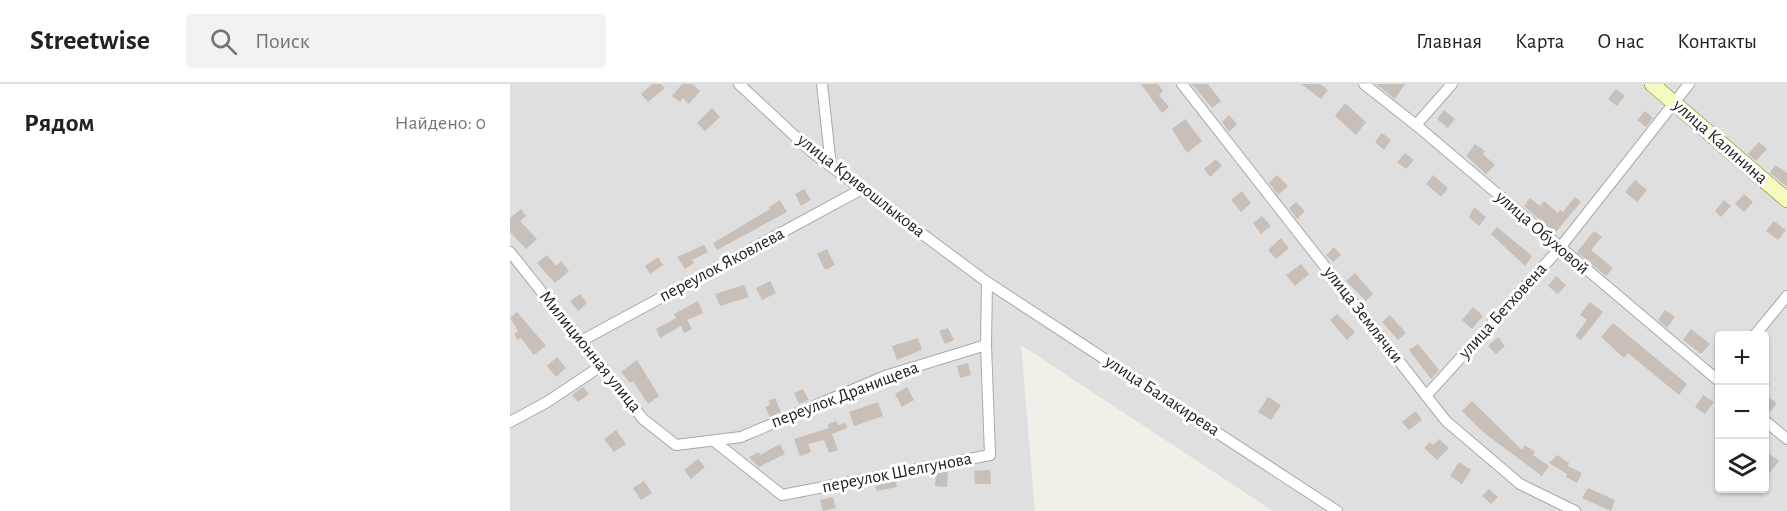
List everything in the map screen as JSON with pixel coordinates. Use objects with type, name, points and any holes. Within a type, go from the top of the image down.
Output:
[{"type":"street","name":"улица Кривошлыкова","points":[[739,84],[831,166],[987,282]]},
{"type":"street","points":[[822,84],[831,166]]},
{"type":"street","name":"улица Землячки","points":[[1182,84],[1446,421],[1520,484],[1575,511]]},
{"type":"street","name":"улица Обуховой","points":[[1364,84],[1416,125],[1559,249],[1715,378]]},
{"type":"street","points":[[1416,125],[1452,84]]},
{"type":"street","name":"улица Калинина","points":[[1652,84],[1787,200]]},
{"type":"street","name":"улица Бетховена","points":[[1426,396],[1559,249],[1689,84]]},
{"type":"street","name":"переулок Яковлева","points":[[581,341],[862,189]]},
{"type":"street","name":"Милиционная улица","points":[[510,252],[643,418],[676,445]]},
{"type":"street","points":[[987,282],[987,345]]},
{"type":"street","name":"улица Балакирева","points":[[987,282],[1337,511]]},
{"type":"street","points":[[1758,331],[1787,296]]},
{"type":"street","name":"переулок Шелгунова","points":[[714,441],[782,495],[990,455],[987,345]]},
{"type":"street","name":"переулок Дранищева","points":[[676,445],[741,437],[885,376],[987,345]]},
{"type":"street","points":[[510,422],[547,402],[601,366]]},
{"type":"street","points":[[1769,424],[1787,439]]},
{"type":"shaded area","points":[[510,84],[1787,84],[1787,511],[1273,511],[1021,345],[1035,511],[510,511]]},
{"type":"building","points":[[652,84],[661,84],[665,88],[648,102],[641,94]]},
{"type":"building","points":[[682,84],[692,84],[700,91],[689,104],[683,98],[680,102],[672,96]]},
{"type":"building","points":[[1141,84],[1158,84],[1163,91],[1159,95],[1169,107],[1162,113]]},
{"type":"building","points":[[1192,84],[1208,84],[1221,101],[1212,108]]},
{"type":"building","points":[[1301,84],[1320,84],[1328,90],[1321,99]]},
{"type":"building","points":[[1376,84],[1405,84],[1395,99]]},
{"type":"building","points":[[1616,89],[1625,96],[1617,106],[1608,99]]},
{"type":"building","points":[[1345,103],[1366,122],[1356,135],[1335,116]]},
{"type":"building","points":[[712,108],[720,117],[705,131],[697,123]]},
{"type":"building","points":[[1444,110],[1455,119],[1448,128],[1437,119]]},
{"type":"building","points":[[1645,111],[1653,118],[1646,127],[1637,120]]},
{"type":"building","points":[[1229,115],[1237,124],[1229,132],[1222,122]]},
{"type":"building","points":[[1185,119],[1202,141],[1187,153],[1172,129]]},
{"type":"building","points":[[1382,133],[1391,140],[1384,150],[1375,142]]},
{"type":"building","points":[[1759,142],[1767,149],[1756,161],[1748,154]]},
{"type":"building","points":[[1475,144],[1485,151],[1483,154],[1495,165],[1486,174],[1466,156]]},
{"type":"building","points":[[1405,153],[1414,160],[1406,169],[1397,162]]},
{"type":"building","points":[[1216,159],[1222,166],[1210,177],[1204,169]]},
{"type":"building","points":[[1775,165],[1787,173],[1787,187],[1770,173]]},
{"type":"building","points":[[1277,175],[1288,186],[1278,195],[1269,183]]},
{"type":"building","points":[[1433,175],[1448,188],[1441,197],[1426,184]]},
{"type":"building","points":[[1635,180],[1647,190],[1637,202],[1625,192]]},
{"type":"building","points":[[804,189],[811,200],[801,206],[795,194]]},
{"type":"building","points":[[1242,191],[1251,203],[1241,212],[1231,200]]},
{"type":"building","points":[[1744,194],[1753,202],[1744,212],[1735,204]]},
{"type":"building","points":[[1575,197],[1581,202],[1555,233],[1524,206],[1530,198],[1540,206],[1544,201],[1558,213],[1560,210],[1563,212]]},
{"type":"building","points":[[780,200],[787,212],[717,250],[713,243],[770,209],[769,207]]},
{"type":"building","points":[[1724,200],[1731,206],[1721,217],[1715,211]]},
{"type":"building","points":[[1296,202],[1305,211],[1297,219],[1289,208]]},
{"type":"building","points":[[1474,207],[1486,217],[1479,226],[1469,217]]},
{"type":"building","points":[[521,209],[526,216],[520,221],[537,239],[526,249],[510,232],[510,218]]},
{"type":"building","points":[[1262,216],[1271,226],[1261,234],[1253,223]]},
{"type":"building","points":[[1774,221],[1786,230],[1778,240],[1766,231]]},
{"type":"building","points":[[1497,227],[1532,256],[1525,266],[1491,234]]},
{"type":"building","points":[[1594,231],[1602,237],[1591,250],[1613,268],[1606,276],[1577,252]]},
{"type":"building","points":[[1281,238],[1289,248],[1276,259],[1268,250]]},
{"type":"building","points":[[704,245],[708,252],[692,260],[694,263],[685,269],[677,257]]},
{"type":"building","points":[[1334,247],[1341,255],[1333,262],[1326,255]]},
{"type":"building","points":[[827,249],[835,265],[825,270],[817,254]]},
{"type":"building","points":[[547,255],[556,266],[561,261],[569,271],[555,283],[537,263]]},
{"type":"building","points":[[658,257],[663,265],[650,274],[645,266]]},
{"type":"building","points":[[1301,264],[1309,274],[1295,286],[1286,275]]},
{"type":"building","points":[[1355,273],[1373,294],[1366,301],[1346,281]]},
{"type":"building","points":[[1556,276],[1566,285],[1558,294],[1548,286]]},
{"type":"building","points":[[770,281],[776,293],[762,300],[756,288]]},
{"type":"building","points":[[744,285],[749,297],[720,306],[715,294]]},
{"type":"building","points":[[580,294],[587,303],[578,311],[570,301]]},
{"type":"building","points":[[698,301],[703,313],[687,320],[692,329],[684,333],[681,326],[660,338],[656,329],[676,318],[674,314]]},
{"type":"building","points":[[1590,302],[1603,312],[1581,340],[1575,336],[1587,320],[1580,315]]},
{"type":"building","points":[[1473,307],[1483,316],[1472,329],[1462,320]]},
{"type":"building","points":[[1665,310],[1675,317],[1667,328],[1658,320]]},
{"type":"building","points":[[517,312],[546,346],[534,355],[521,338],[518,340],[514,334],[518,331],[510,318]]},
{"type":"building","points":[[1337,314],[1355,332],[1347,340],[1330,320]]},
{"type":"building","points":[[1390,315],[1406,333],[1398,340],[1382,322]]},
{"type":"building","points":[[1613,323],[1687,384],[1679,395],[1628,353],[1624,358],[1601,337]]},
{"type":"building","points":[[948,328],[954,340],[945,344],[939,331]]},
{"type":"building","points":[[1691,329],[1710,344],[1701,354],[1683,340]]},
{"type":"building","points":[[1498,337],[1505,346],[1496,354],[1488,346]]},
{"type":"building","points":[[918,338],[922,350],[897,360],[892,346]]},
{"type":"building","points":[[1418,344],[1439,370],[1431,379],[1409,350]]},
{"type":"building","points":[[557,357],[566,368],[556,377],[547,366]]},
{"type":"building","points":[[637,360],[659,396],[648,404],[633,381],[630,383],[621,372]]},
{"type":"building","points":[[968,363],[971,375],[960,378],[957,366]]},
{"type":"building","points":[[583,387],[589,394],[578,402],[572,395]]},
{"type":"building","points":[[907,387],[914,400],[902,407],[895,394]]},
{"type":"building","points":[[803,389],[809,400],[799,404],[794,393]]},
{"type":"building","points":[[1703,395],[1714,402],[1705,414],[1695,407]]},
{"type":"building","points":[[1268,397],[1281,405],[1271,420],[1258,412]]},
{"type":"building","points":[[1769,397],[1777,403],[1769,411]]},
{"type":"building","points":[[775,398],[781,412],[770,417],[765,407],[770,405],[768,401]]},
{"type":"building","points":[[1472,401],[1522,450],[1525,445],[1535,452],[1533,455],[1549,466],[1542,476],[1483,432],[1462,411]]},
{"type":"building","points":[[878,402],[883,416],[854,426],[849,412]]},
{"type":"building","points":[[1416,411],[1422,420],[1409,430],[1402,422]]},
{"type":"building","points":[[836,421],[838,425],[846,423],[847,428],[832,434],[838,450],[829,453],[824,440],[808,444],[811,452],[800,456],[794,439],[829,428],[827,425]]},
{"type":"building","points":[[616,430],[626,444],[614,452],[604,439]]},
{"type":"building","points":[[1439,439],[1449,448],[1437,460],[1424,448],[1430,442],[1433,445]]},
{"type":"building","points":[[780,444],[785,454],[759,467],[749,457],[759,452],[760,455]]},
{"type":"building","points":[[1769,454],[1779,461],[1769,472]]},
{"type":"building","points":[[1557,455],[1569,463],[1568,466],[1582,473],[1577,483],[1549,463]]},
{"type":"building","points":[[698,459],[705,467],[691,479],[684,470]]},
{"type":"building","points":[[1459,462],[1471,470],[1462,484],[1450,476]]},
{"type":"building","points":[[990,470],[991,484],[975,484],[974,471]]},
{"type":"building","points":[[948,471],[947,487],[935,486],[936,473]]},
{"type":"building","points":[[644,481],[652,493],[641,500],[633,488]]},
{"type":"building","points":[[896,481],[897,487],[877,491],[875,485]]},
{"type":"building","points":[[1588,488],[1615,500],[1611,511],[1582,498]]},
{"type":"building","points":[[1489,489],[1498,497],[1491,504],[1482,496]]},
{"type":"building","points":[[833,497],[836,508],[823,511],[820,500]]}]
